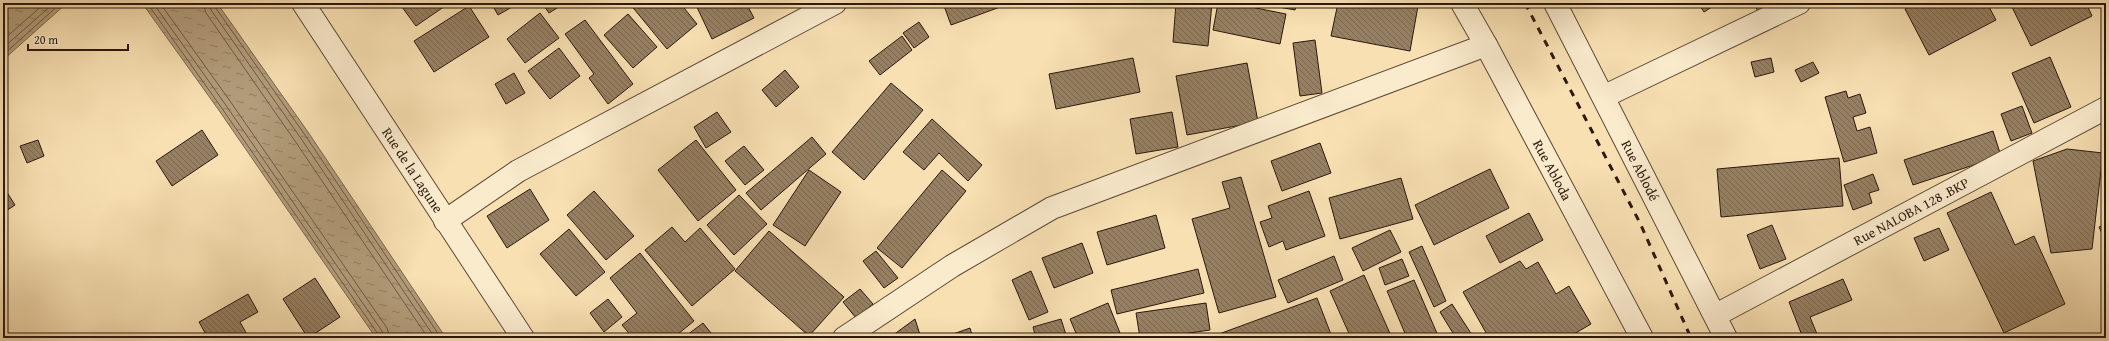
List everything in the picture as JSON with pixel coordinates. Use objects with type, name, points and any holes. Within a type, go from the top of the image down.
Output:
[{"type":"street","name":"Rue de la Lagune","points":[[303,3],[445,222],[523,338]]},
{"type":"street","points":[[445,222],[518,172],[835,3]]},
{"type":"street","name":"Rue Abloda","points":[[1462,3],[1486,45],[1640,337]]},
{"type":"street","name":"Rue Ablodé","points":[[1556,3],[1716,315],[1726,338]]},
{"type":"street","points":[[1604,96],[1799,3]]},
{"type":"street","points":[[844,338],[952,266],[1024,222],[1052,208],[1486,45]]},
{"type":"street","name":"Rue NALOBA 128 .BKP","points":[[1716,315],[2106,108]]},
{"type":"water","points":[[3,3],[67,3],[3,60]]},
{"type":"water","points":[[142,3],[217,3],[308,132],[446,338],[376,338],[218,109]]},
{"type":"building","points":[[399,3],[443,3],[445,6],[416,26]]},
{"type":"building","points":[[491,3],[519,3],[498,15]]},
{"type":"building","points":[[542,3],[565,3],[549,13]]},
{"type":"building","points":[[680,3],[697,24],[667,49],[630,4]]},
{"type":"building","points":[[695,3],[746,3],[754,18],[712,39]]},
{"type":"building","points":[[943,3],[1011,3],[951,25]]},
{"type":"building","points":[[1176,3],[1212,3],[1208,46],[1173,42]]},
{"type":"building","points":[[1218,3],[1231,3],[1286,14],[1280,44],[1213,30]]},
{"type":"building","points":[[1257,3],[1297,3],[1295,10]]},
{"type":"building","points":[[1338,3],[1405,3],[1418,6],[1410,51],[1331,36]]},
{"type":"building","points":[[1698,3],[1718,3],[1704,12]]},
{"type":"building","points":[[1753,3],[1784,3],[1761,16]]},
{"type":"building","points":[[1915,3],[1987,3],[1996,20],[1929,55],[1905,9]]},
{"type":"building","points":[[2010,3],[2086,3],[2092,16],[2031,46]]},
{"type":"building","points":[[469,6],[489,37],[434,72],[414,41]]},
{"type":"building","points":[[540,13],[559,38],[525,63],[507,39]]},
{"type":"building","points":[[628,14],[657,47],[633,68],[604,35]]},
{"type":"building","points":[[585,20],[633,84],[608,104],[589,78],[594,74],[565,34]]},
{"type":"building","points":[[919,22],[929,37],[914,48],[903,33]]},
{"type":"building","points":[[902,36],[912,50],[880,75],[869,61]]},
{"type":"building","points":[[1315,40],[1322,93],[1300,96],[1293,43]]},
{"type":"building","points":[[559,48],[580,76],[550,99],[528,71]]},
{"type":"building","points":[[2050,57],[2071,107],[2034,123],[2012,73]]},
{"type":"building","points":[[1133,58],[1140,92],[1056,109],[1049,74]]},
{"type":"building","points":[[1771,58],[1774,72],[1755,77],[1751,62]]},
{"type":"building","points":[[1813,62],[1819,73],[1801,82],[1795,70]]},
{"type":"building","points":[[1247,63],[1258,122],[1187,135],[1176,76]]},
{"type":"building","points":[[785,70],[799,87],[776,107],[762,90]]},
{"type":"building","points":[[514,73],[525,93],[506,104],[495,84]]},
{"type":"building","points":[[891,83],[923,110],[864,180],[832,152]]},
{"type":"building","points":[[1846,91],[1848,98],[1860,94],[1866,113],[1853,117],[1857,131],[1870,127],[1877,153],[1844,162],[1825,97]]},
{"type":"building","points":[[2022,106],[2032,133],[2011,141],[2001,114]]},
{"type":"building","points":[[717,112],[731,132],[706,148],[694,127]]},
{"type":"building","points":[[1172,112],[1178,147],[1136,154],[1130,119]]},
{"type":"building","points":[[932,119],[982,165],[968,181],[939,153],[924,170],[903,152]]},
{"type":"building","points":[[202,130],[218,155],[172,186],[156,161]]},
{"type":"building","points":[[1993,131],[2001,156],[1913,185],[1904,160]]},
{"type":"building","points":[[812,137],[826,154],[761,210],[746,193]]},
{"type":"building","points":[[38,140],[44,156],[27,163],[20,146]]},
{"type":"building","points":[[696,140],[736,190],[698,221],[658,170]]},
{"type":"building","points":[[1320,143],[1331,173],[1282,191],[1271,161]]},
{"type":"building","points":[[744,146],[764,170],[745,185],[725,161]]},
{"type":"building","points":[[2067,149],[2103,153],[2092,249],[2051,253],[2033,161]]},
{"type":"building","points":[[1839,158],[1843,206],[1721,217],[1717,169]]},
{"type":"building","points":[[1490,169],[1509,208],[1434,245],[1415,205]]},
{"type":"building","points":[[809,170],[841,192],[805,246],[773,225]]},
{"type":"building","points":[[942,170],[966,191],[902,268],[877,248]]},
{"type":"building","points":[[1873,174],[1879,190],[1869,193],[1872,203],[1853,210],[1844,185]]},
{"type":"building","points":[[1241,177],[1276,297],[1219,313],[1192,219],[1230,208],[1222,182]]},
{"type":"building","points":[[1401,178],[1413,219],[1340,239],[1329,198]]},
{"type":"building","points":[[3,186],[15,205],[3,213]]},
{"type":"building","points":[[530,189],[549,220],[507,248],[487,216]]},
{"type":"building","points":[[594,191],[634,236],[606,260],[567,215]]},
{"type":"building","points":[[1309,191],[1325,236],[1286,250],[1283,241],[1269,247],[1260,222],[1272,218],[1268,206]]},
{"type":"building","points":[[1991,192],[2015,245],[2034,236],[2065,304],[2004,333],[1947,213]]},
{"type":"building","points":[[739,195],[767,224],[734,255],[707,225]]},
{"type":"building","points":[[1529,213],[1543,240],[1500,263],[1486,236]]},
{"type":"building","points":[[1156,215],[1165,248],[1107,265],[1097,232]]},
{"type":"building","points":[[2106,224],[2106,242],[2099,227]]},
{"type":"building","points":[[1772,225],[1786,259],[1760,269],[1747,235]]},
{"type":"building","points":[[672,227],[685,242],[700,228],[735,269],[692,306],[645,250]]},
{"type":"building","points":[[1939,228],[1949,250],[1924,261],[1914,238]]},
{"type":"building","points":[[569,229],[605,272],[576,296],[540,254]]},
{"type":"building","points":[[1390,230],[1401,252],[1363,271],[1352,248]]},
{"type":"building","points":[[769,231],[844,297],[809,336],[735,271]]},
{"type":"building","points":[[1082,243],[1093,273],[1054,288],[1042,258]]},
{"type":"building","points":[[1422,246],[1446,301],[1434,307],[1409,252]]},
{"type":"building","points":[[876,251],[898,278],[884,288],[863,261]]},
{"type":"building","points":[[640,253],[694,321],[673,338],[633,338],[622,325],[637,313],[610,278]]},
{"type":"building","points":[[1334,256],[1343,280],[1288,303],[1278,280]]},
{"type":"building","points":[[1402,259],[1409,276],[1385,285],[1379,268]]},
{"type":"building","points":[[1520,261],[1526,269],[1538,262],[1556,294],[1569,286],[1591,324],[1567,338],[1489,338],[1463,292]]},
{"type":"building","points":[[1198,269],[1204,293],[1117,314],[1111,290]]},
{"type":"building","points":[[1031,271],[1048,312],[1029,320],[1012,280]]},
{"type":"building","points":[[1364,275],[1392,338],[1351,338],[1330,291]]},
{"type":"building","points":[[315,278],[340,317],[308,338],[283,299]]},
{"type":"building","points":[[1843,279],[1852,300],[1810,317],[1817,334],[1803,338],[1789,302]]},
{"type":"building","points":[[1414,280],[1439,338],[1407,338],[1387,291]]},
{"type":"building","points":[[860,289],[873,304],[856,318],[843,302]]},
{"type":"building","points":[[248,294],[258,312],[240,322],[249,338],[208,338],[199,322]]},
{"type":"building","points":[[1317,298],[1332,337],[1220,338],[1219,334]]},
{"type":"building","points":[[608,299],[622,317],[604,332],[590,313]]},
{"type":"building","points":[[1108,303],[1122,338],[1078,338],[1070,319]]},
{"type":"building","points":[[1206,303],[1210,330],[1156,338],[1140,338],[1136,313]]},
{"type":"building","points":[[1452,304],[1474,338],[1456,338],[1440,312]]},
{"type":"building","points":[[915,319],[921,338],[889,338]]},
{"type":"building","points":[[1061,319],[1067,338],[1036,338],[1033,327]]},
{"type":"building","points":[[703,323],[715,338],[683,338]]},
{"type":"building","points":[[970,328],[973,338],[942,338]]},
{"type":"railway","points":[[1525,3],[1640,223],[1691,338]]}]
